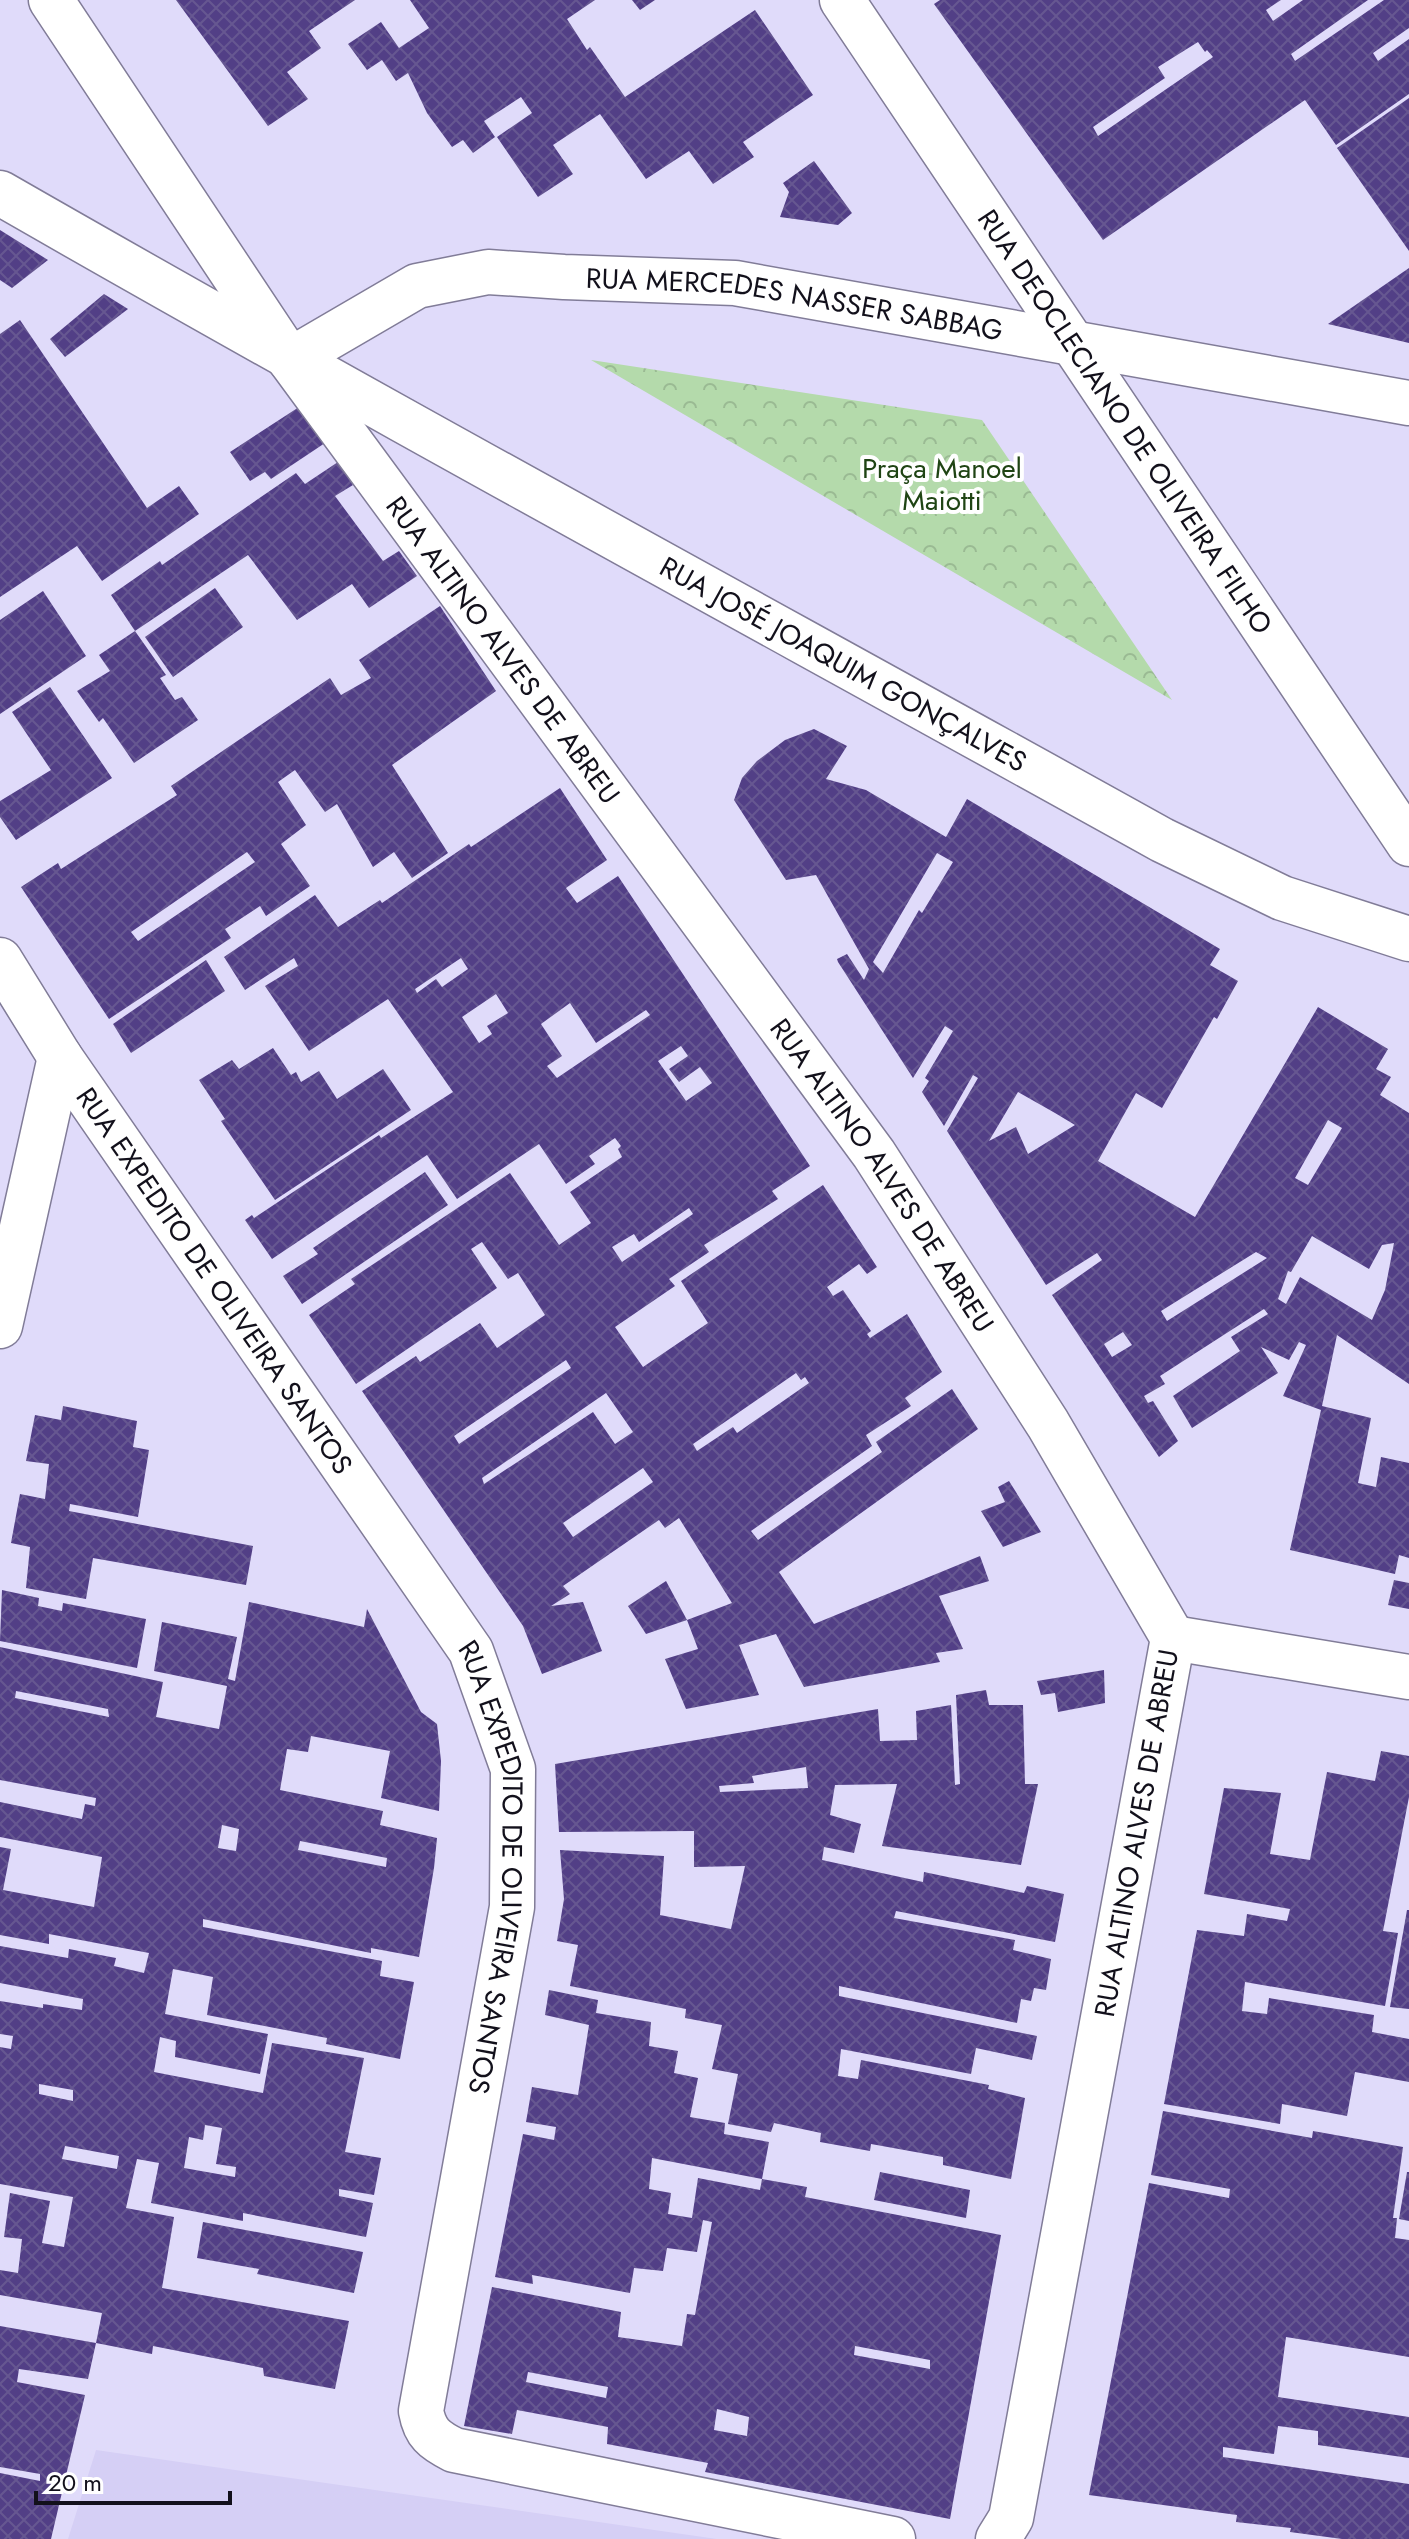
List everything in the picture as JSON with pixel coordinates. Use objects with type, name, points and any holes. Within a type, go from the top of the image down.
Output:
[{"type":"street","name":"RUA ALTINO ALVES DE ABREU","points":[[51,0],[290,360],[874,1154],[1048,1424],[1173,1638],[1004,2528]]},
{"type":"street","name":"RUA DEOCLECIANO DE OLIVEIRA FILHO","points":[[842,0],[1409,844]]},
{"type":"street","name":"RUA JOSÉ JOAQUIM GONÇALVES","points":[[0,193],[290,360],[439,439],[1162,840],[1282,898],[1409,939]]},
{"type":"street","name":"RUA MERCEDES NASSER SABBAG","points":[[290,360],[417,286],[488,272],[735,283],[1409,403]]},
{"type":"street","name":"RUA EXPEDITO DE OLIVEIRA SANTOS","points":[[0,960],[60,1057],[471,1651],[513,1769],[512,1907],[421,2411],[424,2428],[436,2441],[454,2450],[893,2539]]},
{"type":"street","points":[[0,1326],[60,1057]]},
{"type":"street","points":[[1173,1638],[1409,1677]]},
{"type":"shaded area","points":[[96,2450],[717,2539],[68,2539]]},
{"type":"green space","name":"Praça Manoel Maiotti","points":[[591,360],[982,420],[1172,700]]},
{"type":"building","points":[[176,0],[355,0],[309,31],[321,48],[287,72],[308,99],[268,126]]},
{"type":"building","points":[[410,0],[595,0],[567,19],[587,50],[590,47],[625,97],[755,10],[813,95],[743,142],[754,157],[713,184],[689,151],[646,179],[600,114],[553,145],[573,174],[538,197],[497,137],[532,113],[521,97],[484,121],[495,137],[473,153],[463,140],[452,147],[427,113],[408,73],[396,81],[382,60],[367,70],[348,44],[381,22],[399,48],[429,28]]},
{"type":"building","points":[[632,0],[655,0],[640,10]]},
{"type":"building","points":[[940,0],[1281,0],[1266,10],[1273,21],[1303,0],[1368,0],[1291,54],[1295,61],[1384,0],[1409,0],[1409,28],[1373,53],[1378,61],[1409,39],[1409,94],[1336,145],[1305,100],[1103,240],[934,4]],"holes":[[[1198,42],[1205,52],[1207,50],[1213,57],[1098,136],[1093,127],[1165,78],[1158,67]]]},
{"type":"building","points":[[1409,98],[1409,251],[1337,148]]},
{"type":"building","points":[[814,161],[852,213],[838,225],[780,217],[789,192],[783,183]]},
{"type":"building","points":[[0,230],[48,260],[12,288],[0,280]]},
{"type":"building","points":[[1409,268],[1409,343],[1328,324]]},
{"type":"building","points":[[104,294],[128,309],[65,357],[50,339]]},
{"type":"building","points":[[20,320],[147,508],[179,486],[199,514],[102,581],[77,546],[0,597],[0,334]]},
{"type":"building","points":[[299,407],[325,443],[271,479],[265,472],[250,481],[230,452]]},
{"type":"building","points":[[338,462],[353,485],[335,496],[383,561],[399,551],[417,576],[369,608],[352,584],[297,620],[248,555],[135,631],[111,595],[160,561],[162,565],[296,473],[305,484]]},
{"type":"building","points":[[215,588],[243,627],[173,677],[145,637]]},
{"type":"building","points":[[43,591],[86,656],[0,714],[0,620]]},
{"type":"building","points":[[440,606],[496,691],[392,765],[448,853],[412,878],[394,852],[373,867],[337,804],[325,812],[295,770],[278,782],[306,825],[281,844],[310,886],[266,916],[260,906],[225,929],[231,938],[109,1019],[21,887],[58,863],[61,869],[177,795],[171,786],[330,678],[341,695],[371,678],[359,660]],"holes":[[[247,852],[255,862],[138,941],[131,932]]]},
{"type":"building","points":[[135,631],[166,675],[160,678],[175,700],[182,697],[198,720],[134,763],[103,718],[99,722],[77,691],[110,671],[99,655]]},
{"type":"building","points":[[50,687],[112,778],[16,840],[0,817],[0,801],[51,770],[12,712]]},
{"type":"building","points":[[814,729],[847,746],[826,779],[866,790],[946,837],[967,799],[1220,949],[1210,965],[1238,981],[1217,1019],[1214,1017],[1162,1108],[1136,1093],[1098,1161],[1195,1217],[1318,1007],[1388,1049],[1376,1069],[1391,1077],[1380,1095],[1409,1113],[1409,1384],[1337,1335],[1322,1406],[1371,1418],[1358,1483],[1376,1487],[1381,1457],[1409,1463],[1409,1558],[1399,1555],[1395,1574],[1290,1550],[1321,1410],[1283,1396],[1306,1345],[1299,1342],[1289,1360],[1261,1347],[1278,1373],[1192,1428],[1173,1396],[1240,1351],[1231,1337],[1268,1314],[1264,1309],[1160,1376],[1165,1384],[1144,1396],[1148,1403],[1153,1401],[1178,1441],[1159,1457],[1052,1295],[1102,1260],[1097,1253],[1046,1285],[947,1131],[978,1078],[973,1075],[944,1126],[922,1092],[929,1081],[925,1078],[953,1031],[945,1026],[913,1078],[838,962],[837,959],[847,954],[864,980],[869,969],[816,875],[786,880],[734,800],[742,778],[757,761],[785,740]],"holes":[[[937,853],[953,862],[922,913],[919,910],[883,973],[873,962]],[[1018,1092],[1075,1125],[1028,1154],[1016,1127],[989,1141]],[[1328,1120],[1342,1128],[1308,1185],[1295,1178]],[[1312,1236],[1369,1269],[1382,1245],[1394,1243],[1385,1290],[1372,1320],[1300,1277],[1286,1304],[1278,1299],[1288,1271],[1291,1272]],[[1256,1252],[1267,1258],[1167,1321],[1161,1311]],[[1123,1332],[1132,1345],[1112,1357],[1104,1344]]]},
{"type":"building","points":[[560,788],[607,860],[566,888],[577,903],[618,876],[810,1166],[772,1191],[778,1199],[704,1245],[709,1252],[669,1279],[675,1286],[615,1327],[643,1367],[708,1323],[681,1281],[823,1185],[877,1267],[867,1274],[859,1264],[827,1287],[833,1296],[843,1290],[871,1331],[867,1334],[870,1338],[907,1314],[942,1372],[905,1398],[911,1406],[866,1435],[872,1446],[751,1531],[758,1540],[882,1452],[876,1442],[952,1389],[978,1429],[779,1572],[814,1624],[980,1556],[989,1581],[939,1596],[963,1649],[936,1653],[940,1662],[804,1687],[776,1634],[739,1645],[759,1695],[686,1709],[665,1659],[698,1649],[687,1620],[732,1603],[679,1518],[665,1528],[659,1520],[563,1586],[570,1594],[551,1606],[583,1602],[602,1651],[542,1674],[523,1626],[362,1391],[416,1356],[420,1362],[480,1323],[497,1348],[545,1315],[518,1273],[508,1279],[482,1242],[471,1249],[497,1288],[356,1384],[309,1315],[355,1284],[351,1279],[510,1173],[559,1245],[591,1223],[570,1192],[622,1157],[618,1149],[621,1146],[615,1138],[589,1156],[595,1164],[566,1184],[539,1144],[457,1199],[427,1155],[272,1259],[245,1220],[252,1215],[254,1218],[379,1135],[381,1138],[453,1092],[388,999],[309,1051],[265,986],[298,966],[294,958],[245,990],[224,957],[315,895],[338,927],[380,900],[382,903],[469,844],[471,847]],"holes":[[[461,958],[468,969],[442,987],[436,979],[417,993],[415,989]],[[496,994],[508,1013],[487,1026],[492,1034],[479,1043],[462,1017]],[[570,1003],[596,1043],[646,1010],[650,1015],[557,1078],[547,1066],[562,1056],[541,1024]],[[681,1046],[688,1056],[669,1069],[679,1082],[700,1067],[712,1083],[686,1101],[658,1061]],[[689,1208],[693,1214],[622,1262],[612,1247],[634,1234],[639,1242]],[[566,1360],[571,1368],[459,1444],[454,1436]],[[796,1373],[801,1380],[805,1377],[809,1383],[737,1433],[733,1427],[697,1451],[693,1444]],[[606,1393],[633,1432],[615,1444],[593,1412],[484,1484],[482,1478]],[[643,1468],[653,1482],[573,1537],[563,1523]]]},
{"type":"building","points":[[206,960],[225,991],[131,1053],[113,1024]]},
{"type":"building","points":[[273,1048],[291,1075],[296,1072],[301,1082],[319,1071],[337,1099],[383,1069],[411,1110],[275,1200],[221,1121],[225,1119],[199,1080],[232,1060],[239,1069]]},
{"type":"building","points":[[425,1172],[448,1205],[302,1304],[283,1276],[318,1254],[313,1248]]},
{"type":"building","points":[[63,1406],[137,1421],[133,1447],[149,1450],[138,1517],[70,1504],[69,1511],[253,1546],[246,1585],[93,1558],[86,1599],[26,1588],[30,1547],[11,1543],[20,1494],[45,1499],[49,1464],[26,1461],[35,1415],[61,1420]]},
{"type":"building","points":[[1009,1481],[1041,1532],[1003,1547],[981,1511],[1005,1502],[998,1487]]},
{"type":"building","points":[[1394,1580],[1409,1583],[1409,1609],[1388,1605]]},
{"type":"building","points":[[666,1581],[687,1620],[646,1634],[628,1606]]},
{"type":"building","points":[[2,1590],[39,1598],[38,1606],[62,1611],[63,1603],[146,1619],[137,1668],[0,1641]]},
{"type":"building","points":[[249,1602],[364,1627],[367,1609],[421,1712],[437,1724],[441,1761],[439,1811],[381,1798],[390,1751],[311,1736],[308,1752],[287,1749],[280,1790],[383,1811],[380,1825],[437,1838],[419,1957],[371,1948],[371,1953],[203,1919],[203,1927],[382,1961],[380,1976],[414,1982],[400,2059],[326,2044],[327,2038],[207,2015],[213,1977],[173,1969],[165,2014],[268,2034],[260,2074],[175,2057],[176,2041],[160,2037],[154,2072],[263,2093],[272,2043],[364,2058],[345,2152],[381,2158],[374,2195],[339,2189],[339,2196],[373,2203],[366,2237],[243,2213],[243,2221],[151,2203],[159,2163],[137,2159],[126,2208],[174,2217],[162,2288],[349,2321],[335,2389],[264,2376],[263,2368],[153,2346],[152,2354],[96,2343],[102,2313],[0,2295],[0,2270],[18,2273],[22,2239],[4,2237],[10,2193],[50,2201],[42,2243],[64,2247],[73,2197],[0,2184],[0,2047],[11,2049],[13,2036],[0,2034],[0,2001],[82,2010],[83,1999],[0,1983],[0,1946],[68,1958],[69,1949],[116,1958],[114,1966],[144,1973],[149,1953],[49,1934],[49,1944],[0,1935],[0,1847],[11,1849],[3,1890],[94,1907],[102,1857],[0,1837],[0,1802],[82,1819],[85,1804],[95,1806],[96,1798],[0,1780],[0,1647],[163,1682],[156,1717],[219,1729],[227,1686],[154,1671],[162,1622],[237,1637],[228,1679],[235,1681]],"holes":[[[16,1691],[108,1709],[109,1717],[15,1698]],[[222,1825],[239,1829],[236,1851],[218,1848]],[[300,1841],[387,1858],[386,1867],[298,1850]],[[39,2084],[73,2090],[73,2101],[39,2094]],[[205,2125],[222,2128],[216,2164],[236,2167],[235,2177],[184,2168],[189,2137],[203,2140]],[[65,2146],[119,2156],[117,2169],[62,2159]]]},
{"type":"building","points":[[1104,1670],[1105,1703],[1058,1712],[1055,1693],[1041,1695],[1037,1681]]},
{"type":"building","points":[[986,1690],[989,1705],[1023,1705],[1025,1784],[1038,1784],[1021,1865],[882,1846],[897,1784],[835,1785],[830,1815],[861,1824],[854,1853],[824,1847],[822,1860],[923,1882],[924,1872],[1024,1893],[1027,1886],[1064,1894],[1055,1942],[896,1911],[894,1918],[1015,1940],[1013,1950],[1051,1959],[1046,1990],[1034,1988],[1031,2001],[1021,1999],[1017,2023],[839,1986],[839,1996],[1037,2036],[1032,2060],[976,2048],[971,2074],[841,2049],[838,2076],[858,2079],[861,2060],[989,2085],[988,2089],[1025,2098],[1011,2179],[943,2165],[943,2157],[871,2144],[870,2151],[820,2142],[821,2133],[774,2123],[771,2132],[728,2124],[738,2074],[712,2069],[722,2025],[685,2018],[686,2009],[570,1986],[578,1945],[557,1941],[564,1899],[560,1850],[664,1856],[660,1915],[731,1929],[745,1866],[694,1867],[694,1831],[559,1832],[555,1764],[878,1709],[880,1741],[917,1740],[916,1711],[951,1705],[955,1785],[960,1784],[956,1695]],"holes":[[[806,1767],[808,1788],[720,1792],[719,1786],[754,1783],[752,1776]]]},
{"type":"building","points":[[1381,1751],[1409,1756],[1409,1797],[1383,1931],[1398,1933],[1385,2006],[1245,1982],[1242,2011],[1267,2014],[1269,1998],[1374,2015],[1372,2032],[1409,2039],[1409,2082],[1355,2072],[1347,2116],[1282,2104],[1280,2124],[1164,2104],[1197,1930],[1244,1936],[1247,1914],[1287,1921],[1290,1909],[1204,1894],[1224,1788],[1281,1793],[1270,1854],[1310,1860],[1327,1772],[1375,1781]]},
{"type":"building","points":[[1409,1910],[1409,2009],[1390,2007]]},
{"type":"building","points":[[549,1990],[598,2000],[596,2013],[651,2022],[649,2046],[678,2051],[674,2073],[698,2078],[690,2117],[725,2123],[724,2134],[769,2142],[762,2179],[807,2187],[805,2197],[1001,2235],[950,2519],[705,2472],[708,2463],[607,2444],[608,2427],[517,2410],[512,2434],[464,2426],[492,2287],[621,2312],[618,2337],[682,2346],[687,2314],[695,2315],[712,2222],[703,2220],[697,2252],[667,2248],[663,2271],[634,2268],[630,2293],[532,2275],[533,2284],[495,2277],[523,2134],[554,2140],[556,2127],[526,2122],[532,2087],[578,2095],[589,2025],[545,2015]],"holes":[[[652,2158],[762,2179],[760,2190],[698,2178],[692,2218],[668,2214],[671,2193],[649,2189]],[[855,2346],[930,2360],[930,2369],[854,2355]],[[528,2372],[608,2387],[606,2398],[526,2382]],[[717,2409],[749,2417],[747,2436],[714,2430]]]},
{"type":"building","points":[[1163,2111],[1312,2138],[1313,2131],[1403,2147],[1393,2218],[1397,2218],[1395,2238],[1409,2240],[1409,2357],[1286,2337],[1278,2397],[1409,2417],[1409,2458],[1318,2445],[1318,2431],[1278,2426],[1274,2454],[1223,2447],[1223,2457],[1409,2484],[1409,2539],[1342,2539],[1290,2532],[1291,2528],[1236,2522],[1237,2515],[1089,2495],[1149,2183],[1229,2198],[1230,2189],[1151,2175]]},
{"type":"building","points":[[880,2172],[970,2190],[966,2218],[874,2200]]},
{"type":"building","points":[[1409,2172],[1409,2221],[1399,2219]]},
{"type":"building","points":[[203,2222],[363,2252],[354,2293],[257,2274],[259,2269],[197,2258]]},
{"type":"building","points":[[0,2326],[96,2343],[88,2379],[19,2369],[17,2382],[85,2395],[51,2539],[0,2539],[0,2473],[40,2481],[40,2474],[0,2467]]}]
